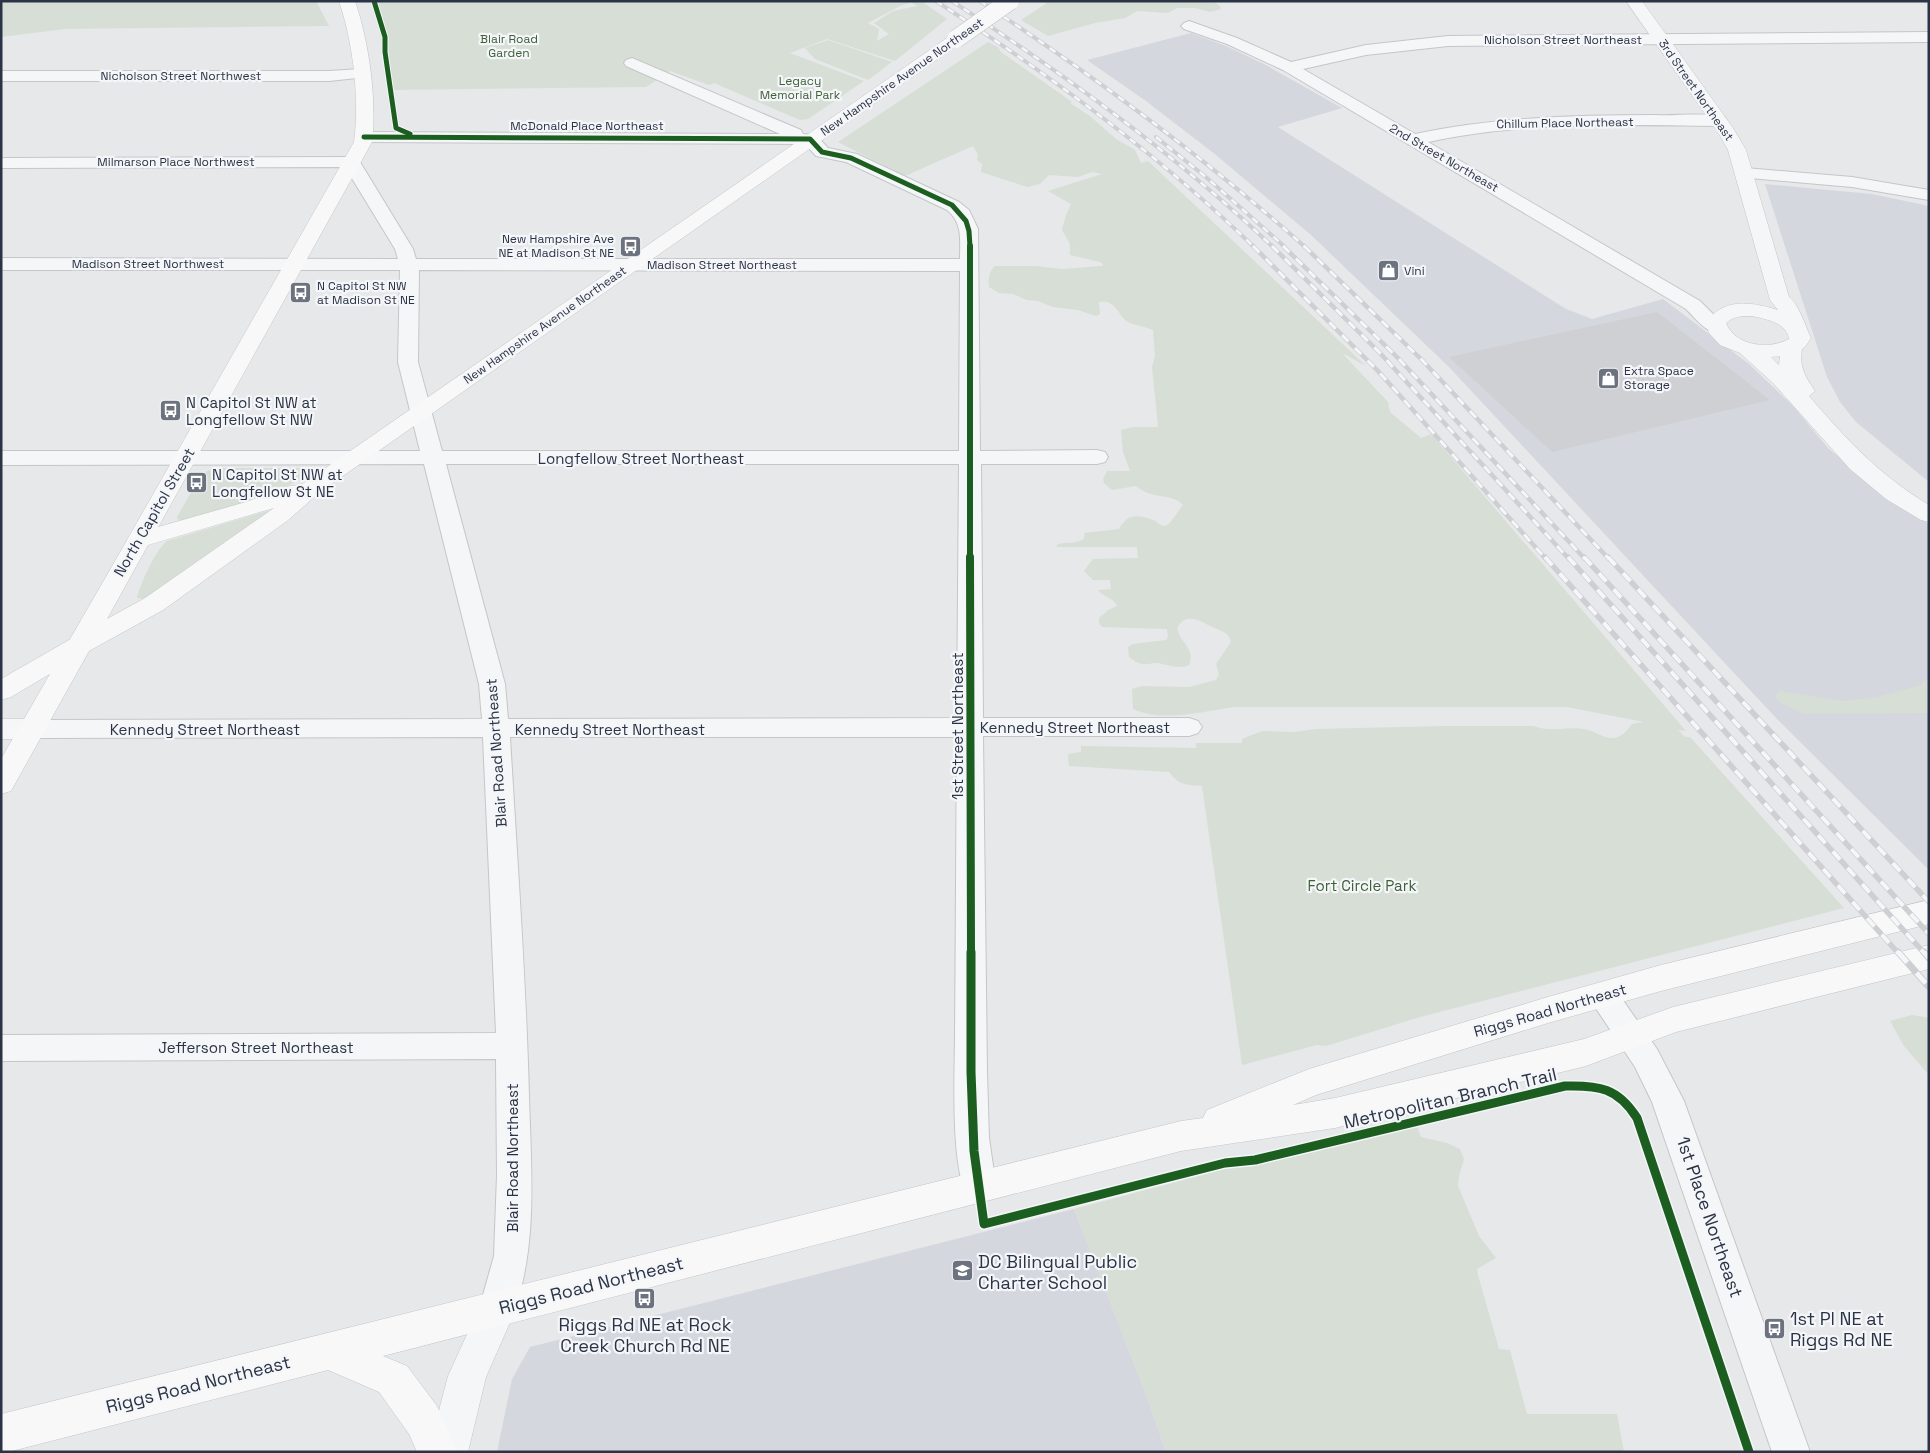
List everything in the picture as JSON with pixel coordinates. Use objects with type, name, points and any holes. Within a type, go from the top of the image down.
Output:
[{"type":"main road","points":[[347,1],[354,20],[363,101],[364,137]]},
{"type":"main road","name":"New Hampshire Avenue Northeast","points":[[1,691],[154,604],[279,516],[312,487],[1010,1]]},
{"type":"main road","name":"North Capitol Street","points":[[1,784],[364,137]]},
{"type":"main road","points":[[139,540],[254,507],[312,487]]},
{"type":"main road","name":"Riggs Road Northeast","points":[[1181,1136],[1309,1083],[1602,995],[1762,952],[1929,912]]},
{"type":"main road","name":"Riggs Road Northeast","points":[[1,1434],[1181,1136],[1335,1113],[1586,1052],[1673,1020],[1929,957]]},
{"type":"main road","points":[[329,1351],[394,1379],[423,1420],[437,1452]]},
{"type":"street","name":"3rd Street Northeast","points":[[1634,1],[1719,121],[1737,150],[1746,173],[1780,300],[1787,305],[1793,325],[1800,338],[1798,343],[1792,348]]},
{"type":"street","name":"2nd Street Northeast","points":[[1189,26],[1232,41],[1289,67],[1693,305],[1717,328]]},
{"type":"street","name":"Nicholson Street Northeast","points":[[1289,67],[1350,52],[1432,42],[1929,37]]},
{"type":"street","points":[[632,63],[810,140]]},
{"type":"street","name":"Nicholson Street Northwest","points":[[1,76],[329,76],[360,74]]},
{"type":"street","name":"Chillum Place Northeast","points":[[1413,140],[1465,128],[1529,122],[1719,121]]},
{"type":"street","name":"McDonald Place Northeast","points":[[364,137],[810,140]]},
{"type":"street","name":"1st Street Northeast","points":[[810,140],[832,144],[841,148],[851,158],[947,202],[959,210],[966,219],[969,229],[971,1081],[974,1145],[979,1186]]},
{"type":"street","name":"Milmarson Place Northwest","points":[[1,162],[351,162]]},
{"type":"street","name":"Blair Road Northeast","points":[[351,162],[404,249],[409,265],[408,362],[423,411],[492,684],[496,728],[512,1046],[514,1175],[511,1256],[497,1309]]},
{"type":"street","points":[[1746,173],[1852,182],[1929,194]]},
{"type":"street","name":"Madison Street Northwest","points":[[1,264],[294,264]]},
{"type":"street","name":"Madison Street Northeast","points":[[294,264],[970,265]]},
{"type":"street","points":[[1780,300],[1719,318],[1716,322],[1717,328],[1727,339],[1747,348],[1774,370],[1796,397],[1875,479],[1929,515]]},
{"type":"street","name":"2nd Street Northeast","points":[[1693,305],[1742,311]]},
{"type":"street","points":[[1742,311],[1774,315],[1793,325]]},
{"type":"street","points":[[1747,348],[1772,352],[1792,348],[1788,363],[1792,376],[1808,395],[1867,453],[1894,476],[1929,496]]},
{"type":"street","name":"Longfellow Street Northeast","points":[[1,458],[1098,458]]},
{"type":"street","name":"Kennedy Street Northeast","points":[[32,729],[1188,727]]},
{"type":"street","points":[[1,729],[32,729]]},
{"type":"street","name":"1st Place Northeast","points":[[1602,995],[1658,1078],[1675,1118],[1791,1452]]},
{"type":"street","name":"Jefferson Street Northeast","points":[[1,1048],[512,1046]]},
{"type":"street","points":[[448,1452],[467,1376],[497,1309]]},
{"type":"shaded area","points":[[1191,33],[1226,46],[1264,64],[1342,108],[1278,127],[1566,309],[1592,319],[1663,299],[1749,364],[1794,407],[1828,448],[1870,483],[1929,524],[1929,870],[1776,718],[1449,367],[1311,235],[1216,155],[1146,101],[1087,60]]},
{"type":"shaded area","points":[[1765,184],[1872,194],[1929,206],[1929,482],[1856,422],[1840,402],[1827,377]]},
{"type":"shaded area","name":"DC Bilingual Public Charter School","points":[[1074,1209],[1147,1397],[1166,1452],[497,1452],[512,1379],[530,1347]]},
{"type":"green space","points":[[1,1],[316,1],[329,26],[65,29],[1,37]]},
{"type":"green space","name":"Blair Road Garden","points":[[375,1],[907,1],[910,3],[900,6],[868,23],[879,29],[877,41],[889,34],[874,23],[893,11],[917,6],[909,1],[921,1],[947,19],[895,61],[827,39],[790,53],[864,81],[808,119],[800,120],[714,83],[709,85],[670,71],[646,87],[389,90]]},
{"type":"green space","points":[[1050,1],[1212,1],[1220,6],[1221,9],[1210,12],[1195,8],[1177,8],[1168,13],[1137,11],[1125,18],[1095,23],[1048,36],[1021,20]]},
{"type":"green space","points":[[828,40],[892,62],[868,80],[815,59],[805,48]]},
{"type":"green space","name":"Fort Circle Park","points":[[988,42],[998,47],[1001,52],[1072,102],[1070,103],[1090,116],[1116,139],[1135,150],[1141,163],[1148,161],[1366,366],[1342,353],[1388,402],[1390,412],[1421,438],[1431,434],[1686,731],[1678,730],[1685,737],[1690,737],[1844,908],[1420,1017],[1326,1046],[1317,1045],[1242,1065],[1202,786],[1183,784],[1176,780],[1169,772],[1069,766],[1068,754],[1081,752],[1081,746],[1196,748],[1196,743],[1242,743],[1242,739],[1262,731],[1295,732],[1315,729],[1533,726],[1547,729],[1581,729],[1614,738],[1623,734],[1632,724],[1644,722],[1567,707],[1235,707],[1171,716],[1145,713],[1133,709],[1132,689],[1142,686],[1189,687],[1216,680],[1219,675],[1216,664],[1231,642],[1223,632],[1196,620],[1188,619],[1180,623],[1177,628],[1189,650],[1191,659],[1189,665],[1176,667],[1157,663],[1144,664],[1135,661],[1129,657],[1128,647],[1133,644],[1166,640],[1168,637],[1167,629],[1102,627],[1099,623],[1099,618],[1108,610],[1117,606],[1116,603],[1098,590],[1111,589],[1110,580],[1093,580],[1084,571],[1093,559],[1138,558],[1137,547],[1056,547],[1058,544],[1081,541],[1084,539],[1085,533],[1119,529],[1125,520],[1137,516],[1147,518],[1164,526],[1169,524],[1183,505],[1179,501],[1149,493],[1136,486],[1112,490],[1104,483],[1103,479],[1107,471],[1130,471],[1123,452],[1121,430],[1133,427],[1158,427],[1152,367],[1155,356],[1153,330],[1126,321],[1114,306],[1108,302],[1099,302],[1100,314],[1096,316],[1078,310],[1053,307],[1013,294],[999,293],[989,287],[990,273],[995,266],[1036,266],[1062,269],[1102,266],[1103,264],[1100,262],[1070,255],[1070,244],[1062,230],[1071,204],[1048,191],[1102,174],[1092,172],[1078,177],[1049,175],[1040,184],[1027,187],[981,172],[982,164],[977,160],[978,154],[973,146],[905,176],[838,142]]},
{"type":"green space","points":[[220,468],[301,468],[306,472],[284,488],[250,501],[185,520],[178,520],[177,517],[201,475],[209,470]]},
{"type":"green space","points":[[267,511],[269,512],[145,599],[137,598],[149,567],[167,541]]},
{"type":"green space","points":[[1929,678],[1929,713],[1804,714],[1779,702],[1775,696],[1779,691],[1844,701],[1877,697],[1921,685]]},
{"type":"green space","points":[[1912,1015],[1929,1018],[1929,1075],[1904,1046],[1890,1021]]},
{"type":"green space","points":[[1414,1119],[1421,1137],[1447,1143],[1460,1149],[1464,1159],[1458,1186],[1479,1236],[1496,1258],[1477,1269],[1478,1275],[1499,1349],[1510,1350],[1527,1414],[1617,1414],[1624,1452],[1166,1452],[1147,1397],[1074,1209]]},
{"type":"building","name":"Extra Space Storage","points":[[1657,312],[1770,400],[1552,452],[1449,357]]},
{"type":"railway","points":[[936,1],[1020,57],[1101,116],[1179,179],[1254,247]]},
{"type":"railway","points":[[952,1],[1118,117],[1197,180],[1273,247]]},
{"type":"railway","points":[[980,1],[1065,58],[1147,118],[1227,181],[1305,247]]},
{"type":"railway","points":[[1156,137],[1207,178],[1285,247]]},
{"type":"railway","points":[[1272,246],[1380,353],[1569,559]]},
{"type":"railway","points":[[1283,246],[1398,358],[1585,559]]},
{"type":"railway","points":[[1304,246],[1422,360],[1609,559]]},
{"type":"railway","points":[[1254,247],[1378,371],[1546,559]]},
{"type":"railway","points":[[1545,557],[1899,954]]},
{"type":"railway","points":[[1568,557],[1925,954]]},
{"type":"railway","points":[[1584,557],[1929,934]]},
{"type":"railway","points":[[1608,557],[1929,902]]},
{"type":"railway","points":[[1898,952],[1929,987]]},
{"type":"railway","points":[[1924,952],[1929,958]]},
{"type":"cycle path","points":[[374,1],[385,37],[385,52],[396,128],[410,134]]},
{"type":"cycle path","name":"Metropolitan Branch Trail","points":[[364,137],[810,139],[822,152],[851,158],[947,202],[957,208],[964,216],[970,237],[971,1072],[974,1151],[984,1224],[1225,1163],[1255,1160],[1565,1086],[1588,1086],[1607,1090],[1623,1100],[1637,1118],[1749,1452]]},
{"type":"place","name":"New Hampshire Ave NE at Madison St NE","points":[[630,246]]},
{"type":"place","name":"Vini","points":[[1388,271]]},
{"type":"place","name":"N Capitol St NW at Madison St NE","points":[[301,293]]},
{"type":"place","name":"Extra Space Storage","points":[[1608,378]]},
{"type":"place","name":"N Capitol St NW at Longfellow St NW","points":[[170,411]]},
{"type":"place","name":"N Capitol St NW at Longfellow St NE","points":[[196,483]]},
{"type":"place","name":"DC Bilingual Public Charter School","points":[[962,1271]]},
{"type":"place","name":"Riggs Rd NE at Rock Creek Church Rd NE","points":[[645,1299]]},
{"type":"place","name":"1st Pl NE at Riggs Rd NE","points":[[1774,1328]]},
{"type":"park label","name":"Legacy Memorial Park","points":[[800,88]]}]
